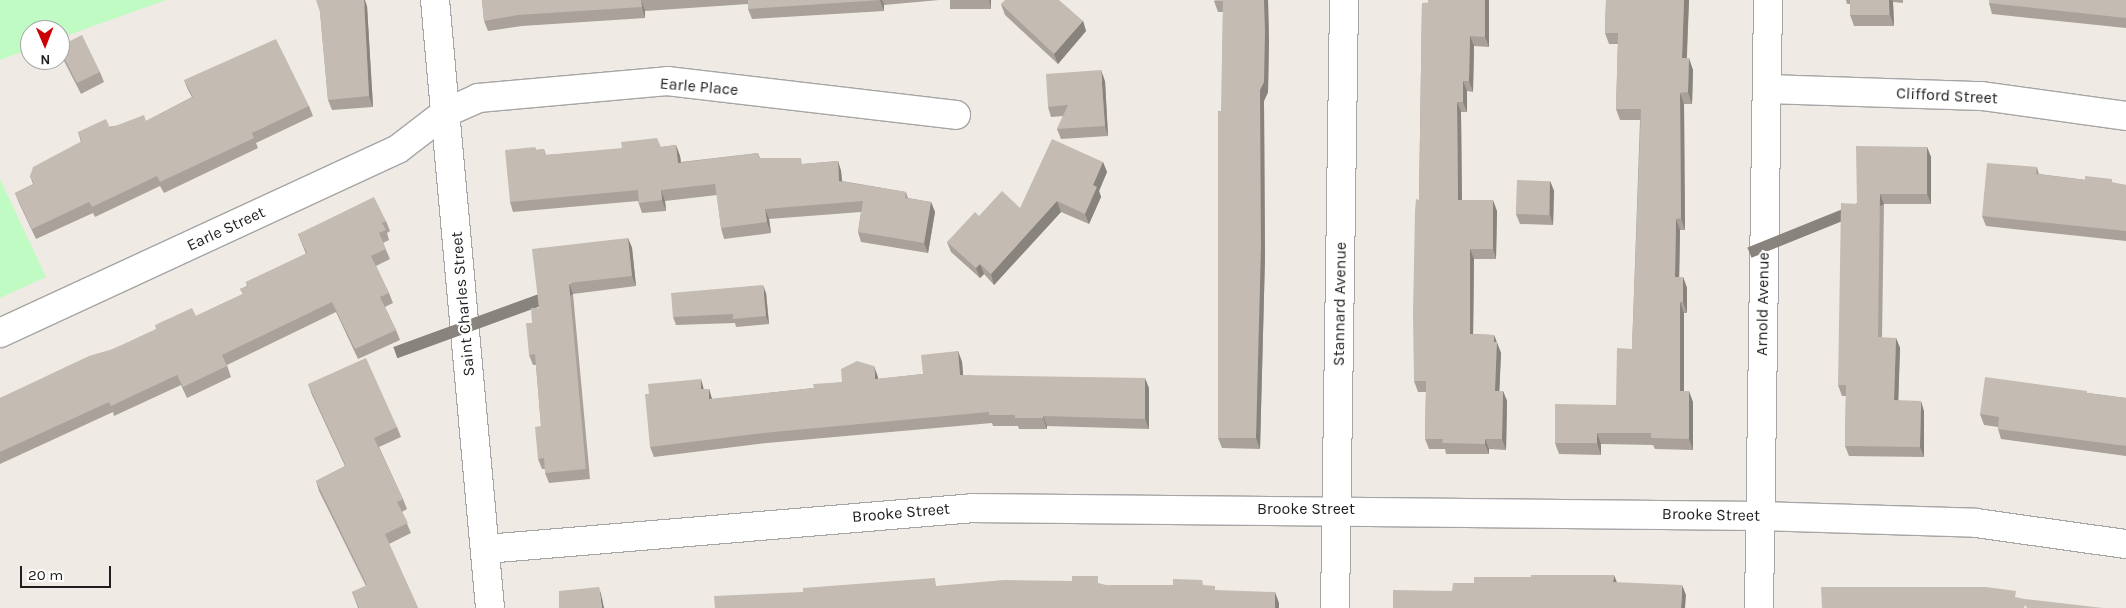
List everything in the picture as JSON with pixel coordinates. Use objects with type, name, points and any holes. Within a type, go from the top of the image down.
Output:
[{"type":"street","name":"Saint Charles Street","points":[[435,0],[490,608]]},
{"type":"street","name":"Stannard Avenue","points":[[1335,608],[1344,0]]},
{"type":"street","name":"Arnold Avenue","points":[[1759,608],[1768,0]]},
{"type":"street","name":"Earle Place","points":[[445,113],[478,98],[667,82],[956,115]]},
{"type":"street","name":"Clifford Street","points":[[1767,88],[1982,96],[2126,116]]},
{"type":"street","name":"Earle Street","points":[[0,333],[398,149],[445,113]]},
{"type":"street","name":"Brooke Street","points":[[486,549],[971,508],[1337,510],[1759,516],[1976,523],[2126,544]]},
{"type":"green space","points":[[0,0],[166,0],[70,34],[70,20],[20,20],[20,53],[0,60]]},
{"type":"green space","points":[[0,179],[46,277],[0,298]]},
{"type":"building","points":[[316,0],[364,0],[369,96],[328,100],[320,12]]},
{"type":"building","points":[[482,0],[641,0],[642,7],[518,15],[484,21]]},
{"type":"building","points":[[748,0],[881,0],[748,9]]},
{"type":"building","points":[[1005,0],[1059,0],[1083,21],[1054,54],[1001,4]]},
{"type":"building","points":[[1215,0],[1264,0],[1264,82],[1260,90],[1261,247],[1256,438],[1218,438],[1218,111],[1221,111],[1223,1]]},
{"type":"building","points":[[1428,0],[1485,0],[1485,37],[1470,36],[1469,81],[1463,81],[1463,102],[1457,102],[1458,200],[1493,200],[1493,249],[1470,249],[1470,334],[1494,335],[1494,342],[1497,342],[1495,391],[1503,391],[1502,439],[1485,439],[1485,444],[1442,443],[1443,439],[1425,439],[1426,381],[1414,381],[1415,211],[1416,199],[1419,200],[1422,3],[1428,3]]},
{"type":"building","points":[[1606,0],[1684,0],[1682,58],[1689,58],[1688,92],[1680,93],[1681,218],[1676,219],[1675,277],[1683,277],[1683,302],[1680,302],[1680,391],[1689,391],[1689,439],[1651,438],[1651,433],[1597,433],[1597,443],[1555,443],[1555,404],[1616,405],[1617,348],[1632,349],[1641,109],[1616,109],[1618,33],[1605,33]]},
{"type":"building","points":[[1850,0],[1889,0],[1889,15],[1850,15]]},
{"type":"building","points":[[1989,0],[2126,0],[2126,18],[1989,3]]},
{"type":"building","points":[[82,35],[100,72],[77,83],[70,69],[70,41]]},
{"type":"building","points":[[276,39],[309,106],[252,133],[254,138],[160,182],[157,176],[92,207],[89,202],[32,229],[15,193],[34,184],[30,176],[33,167],[82,141],[78,132],[106,119],[110,128],[144,115],[146,121],[193,97],[184,80]]},
{"type":"building","points":[[1101,70],[1105,126],[1057,129],[1068,105],[1048,107],[1046,74]]},
{"type":"building","points":[[657,138],[661,147],[676,145],[678,163],[758,153],[759,158],[801,158],[802,164],[838,161],[839,181],[906,192],[905,198],[931,202],[924,243],[858,232],[863,201],[765,209],[767,222],[721,228],[715,184],[661,190],[662,200],[639,203],[638,190],[510,202],[505,150],[535,147],[535,150],[544,149],[545,155],[622,148],[621,142]]},
{"type":"building","points":[[1052,139],[1103,162],[1093,185],[1097,187],[1085,214],[1057,201],[991,274],[980,264],[976,268],[947,242],[975,212],[979,216],[1002,191],[1020,208]]},
{"type":"building","points":[[1856,146],[1927,147],[1927,194],[1880,194],[1878,337],[1896,338],[1894,400],[1921,401],[1920,447],[1845,446],[1846,385],[1838,385],[1841,203],[1857,204]]},
{"type":"building","points":[[1987,163],[2037,167],[2036,174],[2085,180],[2085,176],[2112,179],[2112,182],[2126,185],[2126,231],[1982,216]]},
{"type":"building","points":[[1517,180],[1550,181],[1549,215],[1516,214]]},
{"type":"building","points":[[374,197],[386,221],[382,223],[386,230],[379,233],[386,249],[371,256],[389,293],[380,297],[396,330],[355,349],[332,302],[222,355],[227,366],[183,387],[177,375],[111,406],[109,402],[0,452],[0,398],[89,356],[113,349],[156,329],[155,325],[192,308],[196,316],[243,294],[240,289],[248,286],[246,282],[307,253],[298,234]]},
{"type":"building","points":[[628,238],[632,276],[569,283],[586,469],[545,473],[544,458],[538,459],[535,427],[541,426],[535,354],[529,355],[526,323],[532,323],[531,308],[539,308],[532,249]]},
{"type":"building","points":[[763,285],[766,316],[733,319],[733,314],[673,317],[671,293]]},
{"type":"building","points":[[958,351],[960,375],[1145,378],[1145,419],[1043,416],[1043,418],[1015,418],[1015,415],[989,415],[989,412],[763,433],[650,447],[645,394],[649,394],[648,384],[701,379],[701,389],[709,389],[709,399],[814,388],[813,384],[842,382],[841,369],[857,361],[874,366],[875,379],[923,374],[921,355]]},
{"type":"building","points":[[366,358],[397,427],[374,438],[403,499],[397,502],[408,523],[385,534],[418,608],[359,608],[352,592],[367,585],[316,481],[346,466],[308,384]]},
{"type":"building","points":[[1985,377],[2126,398],[2126,446],[1998,429],[1999,417],[1980,414]]},
{"type":"building","points":[[1531,575],[1614,575],[1613,582],[1682,585],[1681,608],[1393,608],[1393,590],[1452,591],[1453,583],[1474,583],[1474,577],[1531,577]]},
{"type":"building","points":[[1072,576],[1098,576],[1098,583],[1106,585],[1173,585],[1173,579],[1202,580],[1203,585],[1215,586],[1215,590],[1275,592],[1275,608],[715,608],[714,596],[803,592],[803,588],[935,578],[936,586],[1004,580],[1072,581]]},
{"type":"building","points":[[599,587],[602,608],[559,608],[559,591]]},
{"type":"building","points":[[1821,587],[1986,587],[2016,591],[2015,597],[2025,599],[2103,608],[2027,608],[2025,605],[2024,608],[1822,608]]}]
